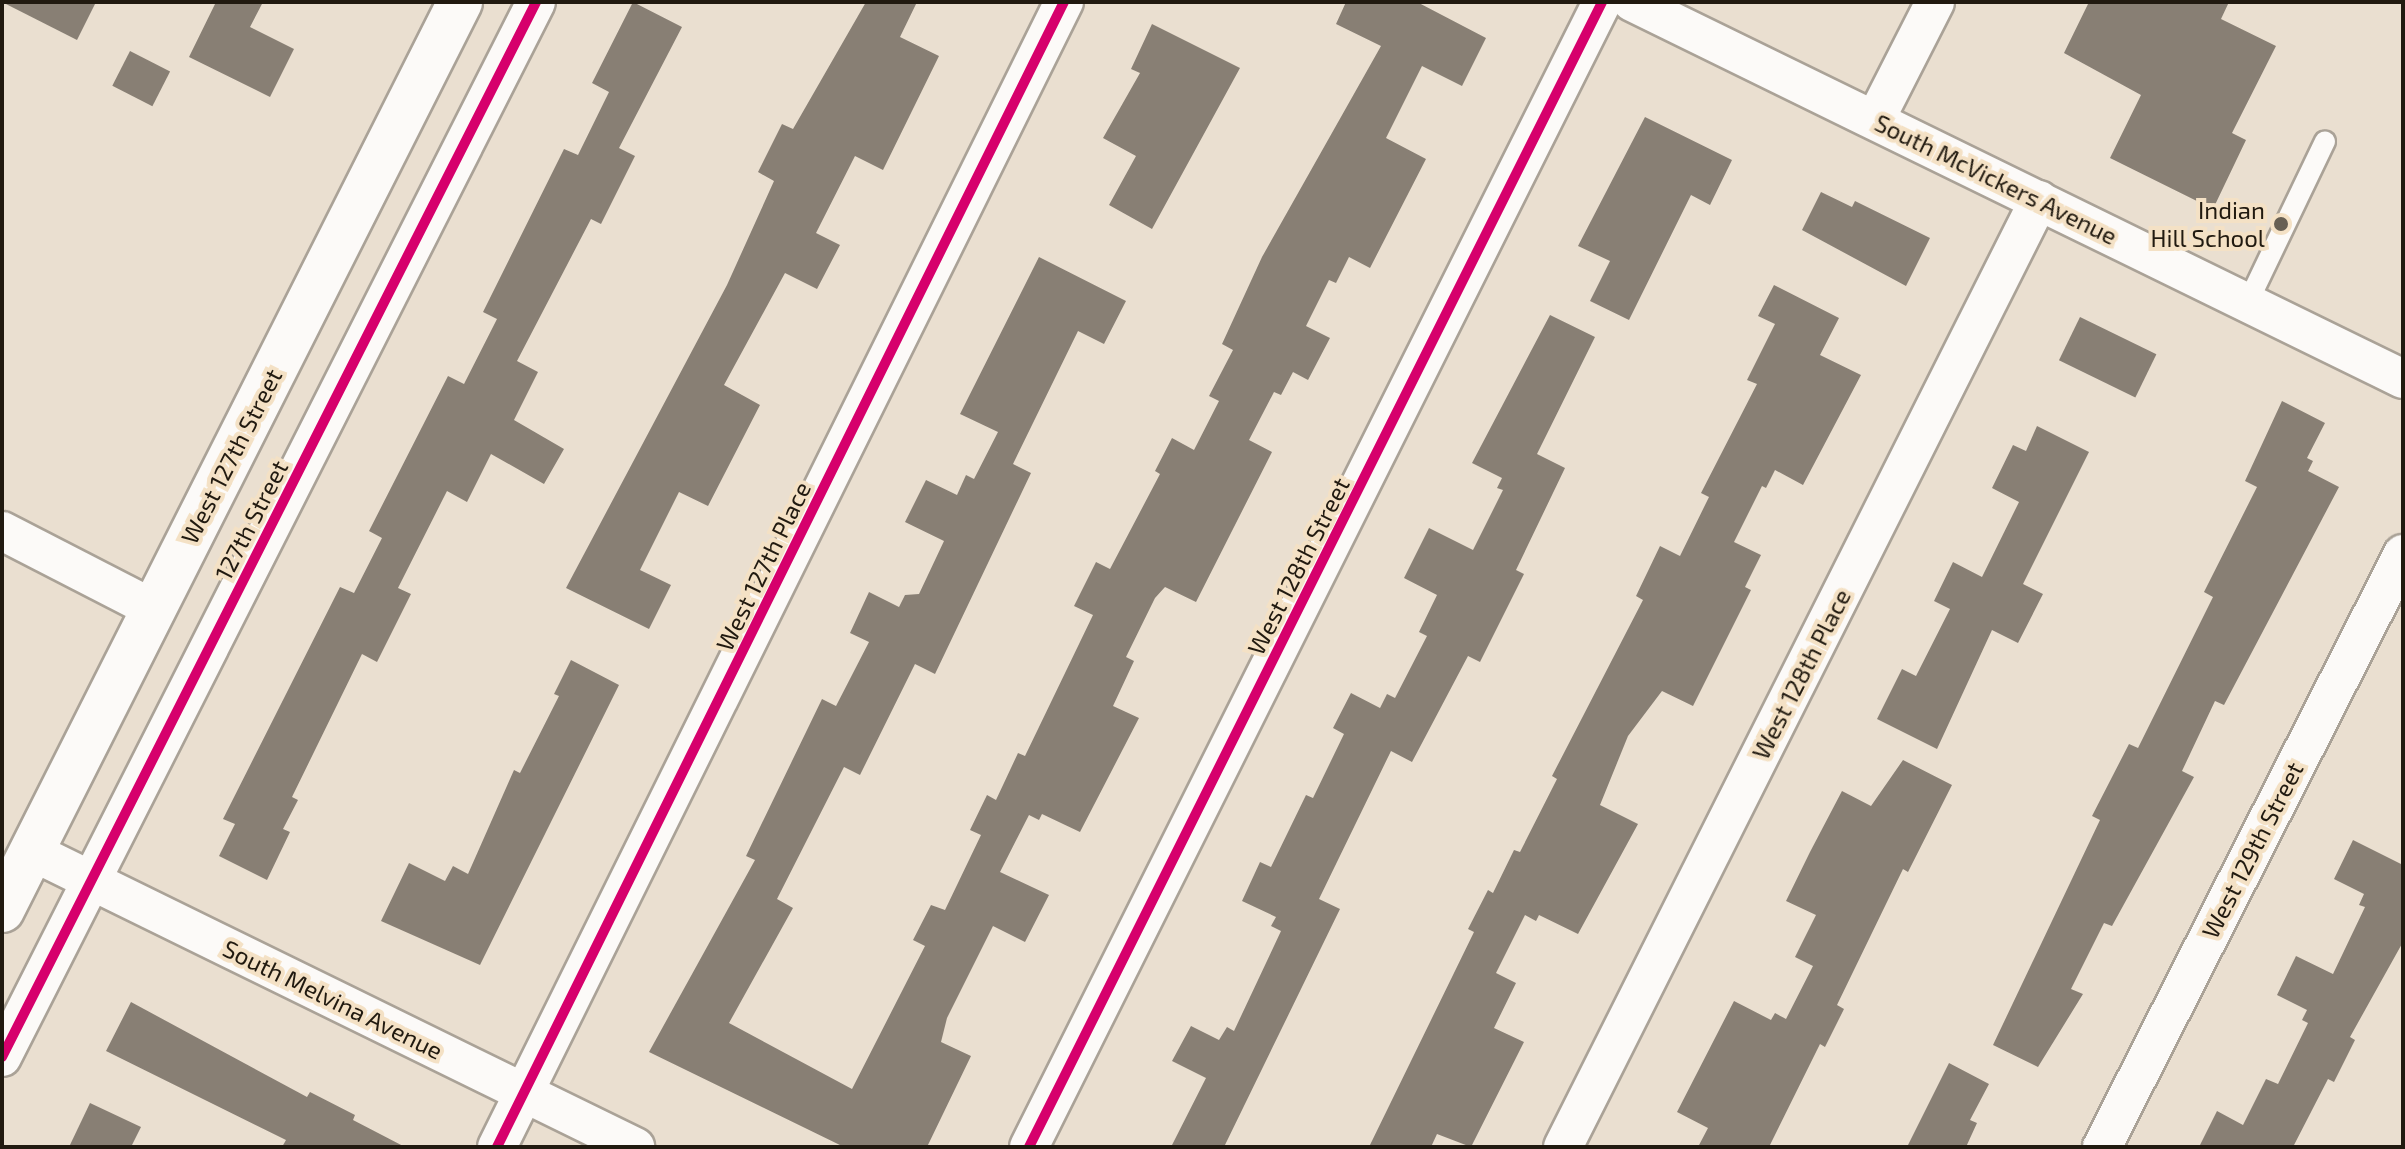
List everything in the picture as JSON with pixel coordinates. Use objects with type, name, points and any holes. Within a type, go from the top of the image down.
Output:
[{"type":"main road","name":"West 127th Street","points":[[2,910],[18,861],[154,609],[450,5]]},
{"type":"street","name":"127th Street","points":[[2,1057],[536,2]]},
{"type":"street","name":"West 127th Place","points":[[497,1147],[1064,2]]},
{"type":"street","name":"West 128th Street","points":[[1029,1147],[1602,2]]},
{"type":"street","name":"South McVickers Avenue","points":[[1632,2],[2403,379]]},
{"type":"street","points":[[1875,120],[1935,2]]},
{"type":"street","name":"West 128th Place","points":[[1563,1147],[2039,200]]},
{"type":"street","points":[[2,531],[154,609]]},
{"type":"street","name":"West 129th Street","points":[[2102,1147],[2403,554]]},
{"type":"street","name":"South Melvina Avenue","points":[[18,861],[91,881],[635,1147]]},
{"type":"lane","points":[[2248,302],[2325,141]]},
{"type":"building","points":[[2,2],[96,2],[77,40]]},
{"type":"building","points":[[216,2],[263,2],[250,27],[294,49],[270,97],[189,57]]},
{"type":"building","points":[[633,2],[682,27],[619,148],[635,156],[601,224],[591,219],[517,361],[538,372],[514,420],[564,449],[544,484],[491,454],[467,502],[447,491],[398,588],[411,594],[377,662],[362,654],[292,797],[298,800],[283,829],[290,832],[267,880],[219,856],[235,824],[223,819],[340,587],[354,593],[382,538],[369,531],[448,376],[464,384],[497,319],[483,312],[564,149],[578,155],[609,92],[592,83]]},
{"type":"building","points":[[866,2],[917,2],[900,37],[939,56],[883,170],[855,156],[816,233],[840,245],[817,289],[785,273],[724,385],[760,405],[708,506],[679,492],[640,570],[671,585],[649,629],[566,588],[727,285],[774,181],[758,172],[782,124],[793,129]]},
{"type":"building","points":[[1346,2],[1417,2],[1486,38],[1462,86],[1422,66],[1386,138],[1426,159],[1370,268],[1349,257],[1336,283],[1329,280],[1306,326],[1330,338],[1308,380],[1293,372],[1281,395],[1274,392],[1249,440],[1272,452],[1196,602],[1165,587],[1155,598],[1126,657],[1134,661],[1113,706],[1139,718],[1080,832],[1042,814],[1039,820],[1029,815],[1000,872],[1049,895],[1025,942],[993,926],[947,1018],[941,1042],[971,1056],[927,1147],[844,1147],[649,1052],[755,860],[746,856],[822,699],[836,706],[869,642],[850,633],[869,592],[899,607],[905,595],[919,594],[944,541],[905,522],[926,480],[957,495],[966,475],[974,479],[998,432],[960,414],[1039,257],[1126,301],[1104,344],[1078,331],[1013,464],[1031,473],[935,674],[915,664],[860,775],[844,767],[777,899],[793,908],[729,1023],[852,1089],[925,946],[913,940],[931,905],[945,910],[981,835],[970,830],[987,795],[996,800],[1018,753],[1025,756],[1093,615],[1074,606],[1096,562],[1110,569],[1160,474],[1155,471],[1172,438],[1194,450],[1219,401],[1209,396],[1233,350],[1222,344],[1262,257],[1381,46],[1336,24]]},
{"type":"building","points":[[2089,2],[2229,2],[2221,19],[2276,46],[2232,133],[2246,140],[2213,209],[2110,158],[2141,95],[2064,53]]},
{"type":"building","points":[[1152,24],[1240,68],[1152,229],[1109,205],[1136,156],[1103,138],[1140,73],[1131,69]]},
{"type":"building","points":[[130,51],[170,71],[152,106],[112,86]]},
{"type":"building","points":[[1645,117],[1732,160],[1710,205],[1691,195],[1629,320],[1590,301],[1610,261],[1578,246]]},
{"type":"building","points":[[1821,192],[1852,207],[1855,201],[1930,238],[1906,286],[1802,230]]},
{"type":"building","points":[[1774,285],[1839,318],[1820,355],[1861,375],[1803,485],[1775,470],[1766,488],[1762,486],[1734,542],[1761,555],[1745,587],[1751,590],[1693,706],[1662,691],[1628,736],[1600,805],[1638,824],[1578,934],[1539,915],[1536,921],[1525,915],[1496,973],[1516,983],[1494,1028],[1524,1042],[1471,1147],[1437,1134],[1431,1147],[1369,1147],[1474,932],[1468,929],[1488,890],[1493,893],[1514,850],[1520,852],[1557,779],[1552,776],[1643,600],[1636,596],[1660,546],[1680,556],[1709,497],[1701,493],[1757,384],[1747,380],[1775,324],[1758,316]]},
{"type":"building","points":[[1550,315],[1595,337],[1537,454],[1565,468],[1516,570],[1524,574],[1480,662],[1468,656],[1412,762],[1391,751],[1319,899],[1340,909],[1224,1147],[1171,1147],[1206,1078],[1172,1061],[1191,1026],[1219,1040],[1227,1027],[1234,1031],[1281,931],[1271,926],[1276,917],[1242,901],[1260,862],[1271,867],[1306,795],[1313,798],[1344,734],[1333,728],[1351,693],[1380,708],[1387,694],[1395,698],[1427,636],[1419,632],[1437,595],[1404,578],[1429,528],[1473,550],[1503,490],[1497,488],[1502,478],[1472,463]]},
{"type":"building","points":[[2080,317],[2156,354],[2135,397],[2059,360]]},
{"type":"building","points":[[2282,401],[2325,423],[2307,458],[2313,461],[2308,471],[2339,487],[2224,705],[2215,701],[2182,771],[2194,777],[2112,926],[2104,923],[2071,989],[2083,994],[2038,1067],[1993,1045],[2100,820],[2092,816],[2129,744],[2138,748],[2213,597],[2204,592],[2257,487],[2245,481]]},
{"type":"building","points":[[2037,426],[2089,452],[2023,584],[2043,594],[2018,643],[1992,630],[1937,749],[1877,719],[1902,669],[1916,676],[1950,609],[1934,601],[1953,562],[1982,577],[2019,502],[1992,488],[2013,445],[2026,451]]},
{"type":"building","points":[[571,660],[619,685],[480,965],[381,921],[409,863],[445,881],[453,866],[468,874],[514,770],[520,773],[559,696],[554,694]]},
{"type":"building","points":[[1903,760],[1952,785],[1908,872],[1903,869],[1837,1005],[1844,1009],[1825,1047],[1820,1044],[1769,1147],[1698,1147],[1708,1128],[1677,1112],[1734,1001],[1771,1020],[1775,1013],[1786,1019],[1813,966],[1795,957],[1816,915],[1786,901],[1842,791],[1871,806]]},
{"type":"building","points":[[2353,840],[2403,865],[2403,942],[2350,1037],[2355,1040],[2334,1082],[2328,1079],[2293,1147],[2199,1147],[2217,1111],[2243,1125],[2266,1079],[2278,1084],[2308,1023],[2302,1020],[2307,1010],[2277,995],[2296,956],[2333,974],[2365,907],[2359,905],[2364,894],[2334,879]]},
{"type":"building","points":[[131,1002],[307,1097],[310,1092],[355,1115],[353,1120],[405,1147],[282,1147],[286,1140],[106,1051]]},
{"type":"building","points":[[1949,1063],[1989,1084],[1970,1120],[1977,1123],[1966,1147],[1907,1147]]},
{"type":"building","points":[[90,1103],[141,1127],[131,1147],[69,1147]]},
{"type":"cycle path","points":[[2,1057],[536,2]]},
{"type":"cycle path","points":[[497,1147],[1064,2]]},
{"type":"cycle path","points":[[1029,1147],[1602,2]]},
{"type":"place","name":"Indian Hill School","points":[[2281,224]]}]
